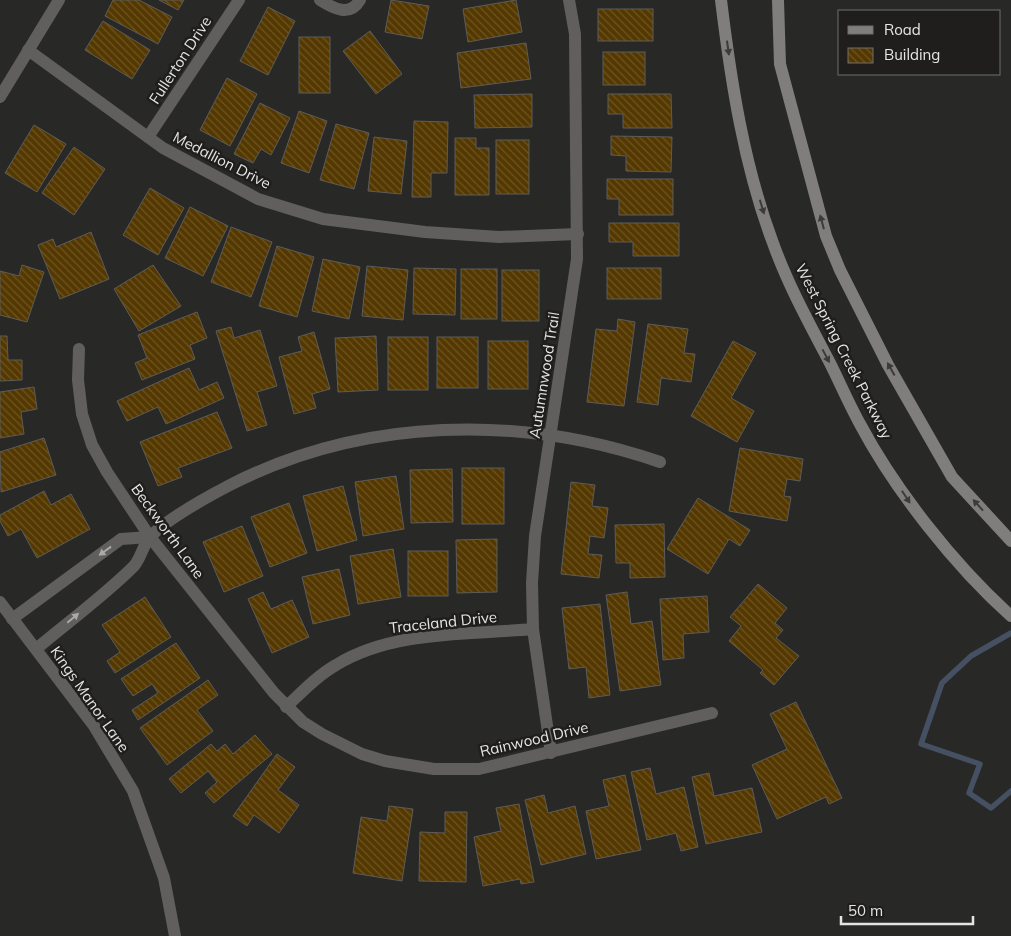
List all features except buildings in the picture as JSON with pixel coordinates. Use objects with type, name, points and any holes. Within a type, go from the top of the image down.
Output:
[{"type":"main road","name":"West Spring Creek Parkway","points":[[721,0],[735,101],[751,171],[772,242],[799,306],[860,425],[916,512],[990,598],[1011,616]]},
{"type":"main road","points":[[778,0],[780,64],[826,236],[833,253],[888,365],[952,477],[1011,541]]},
{"type":"street","points":[[0,97],[59,0]]},
{"type":"street","name":"Fullerton Drive","points":[[148,138],[239,0]]},
{"type":"street","points":[[320,0],[333,8],[346,11],[356,7],[360,0]]},
{"type":"street","name":"Autumnwood Trail","points":[[551,753],[533,629],[532,583],[535,536],[575,280],[578,234],[574,34],[569,0]]},
{"type":"street","name":"Medallion Drive","points":[[28,50],[163,148],[258,199],[323,219],[425,232],[498,238],[578,234]]},
{"type":"street","name":"Beckworth Lane","points":[[79,349],[79,398],[92,445],[107,472],[150,537],[286,707]]},
{"type":"street","points":[[36,650],[135,565],[150,537],[200,502],[242,479],[274,465],[337,445],[400,433],[441,429],[479,429],[550,435],[637,454],[660,462]]},
{"type":"street","points":[[12,619],[121,539],[150,537]]},
{"type":"street","name":"Kings Manor Lane","points":[[0,602],[94,726],[133,791],[164,878],[175,936]]},
{"type":"street","name":"Traceland Drive","points":[[286,707],[330,669],[375,646],[421,638],[533,629]]},
{"type":"street","name":"Rainwood Drive","points":[[286,707],[303,722],[340,744],[362,754],[409,767],[479,769],[712,713]]},
{"type":"waterway","points":[[1011,633],[971,656],[942,683],[921,744],[980,764],[969,793],[991,808],[1011,791]]}]
